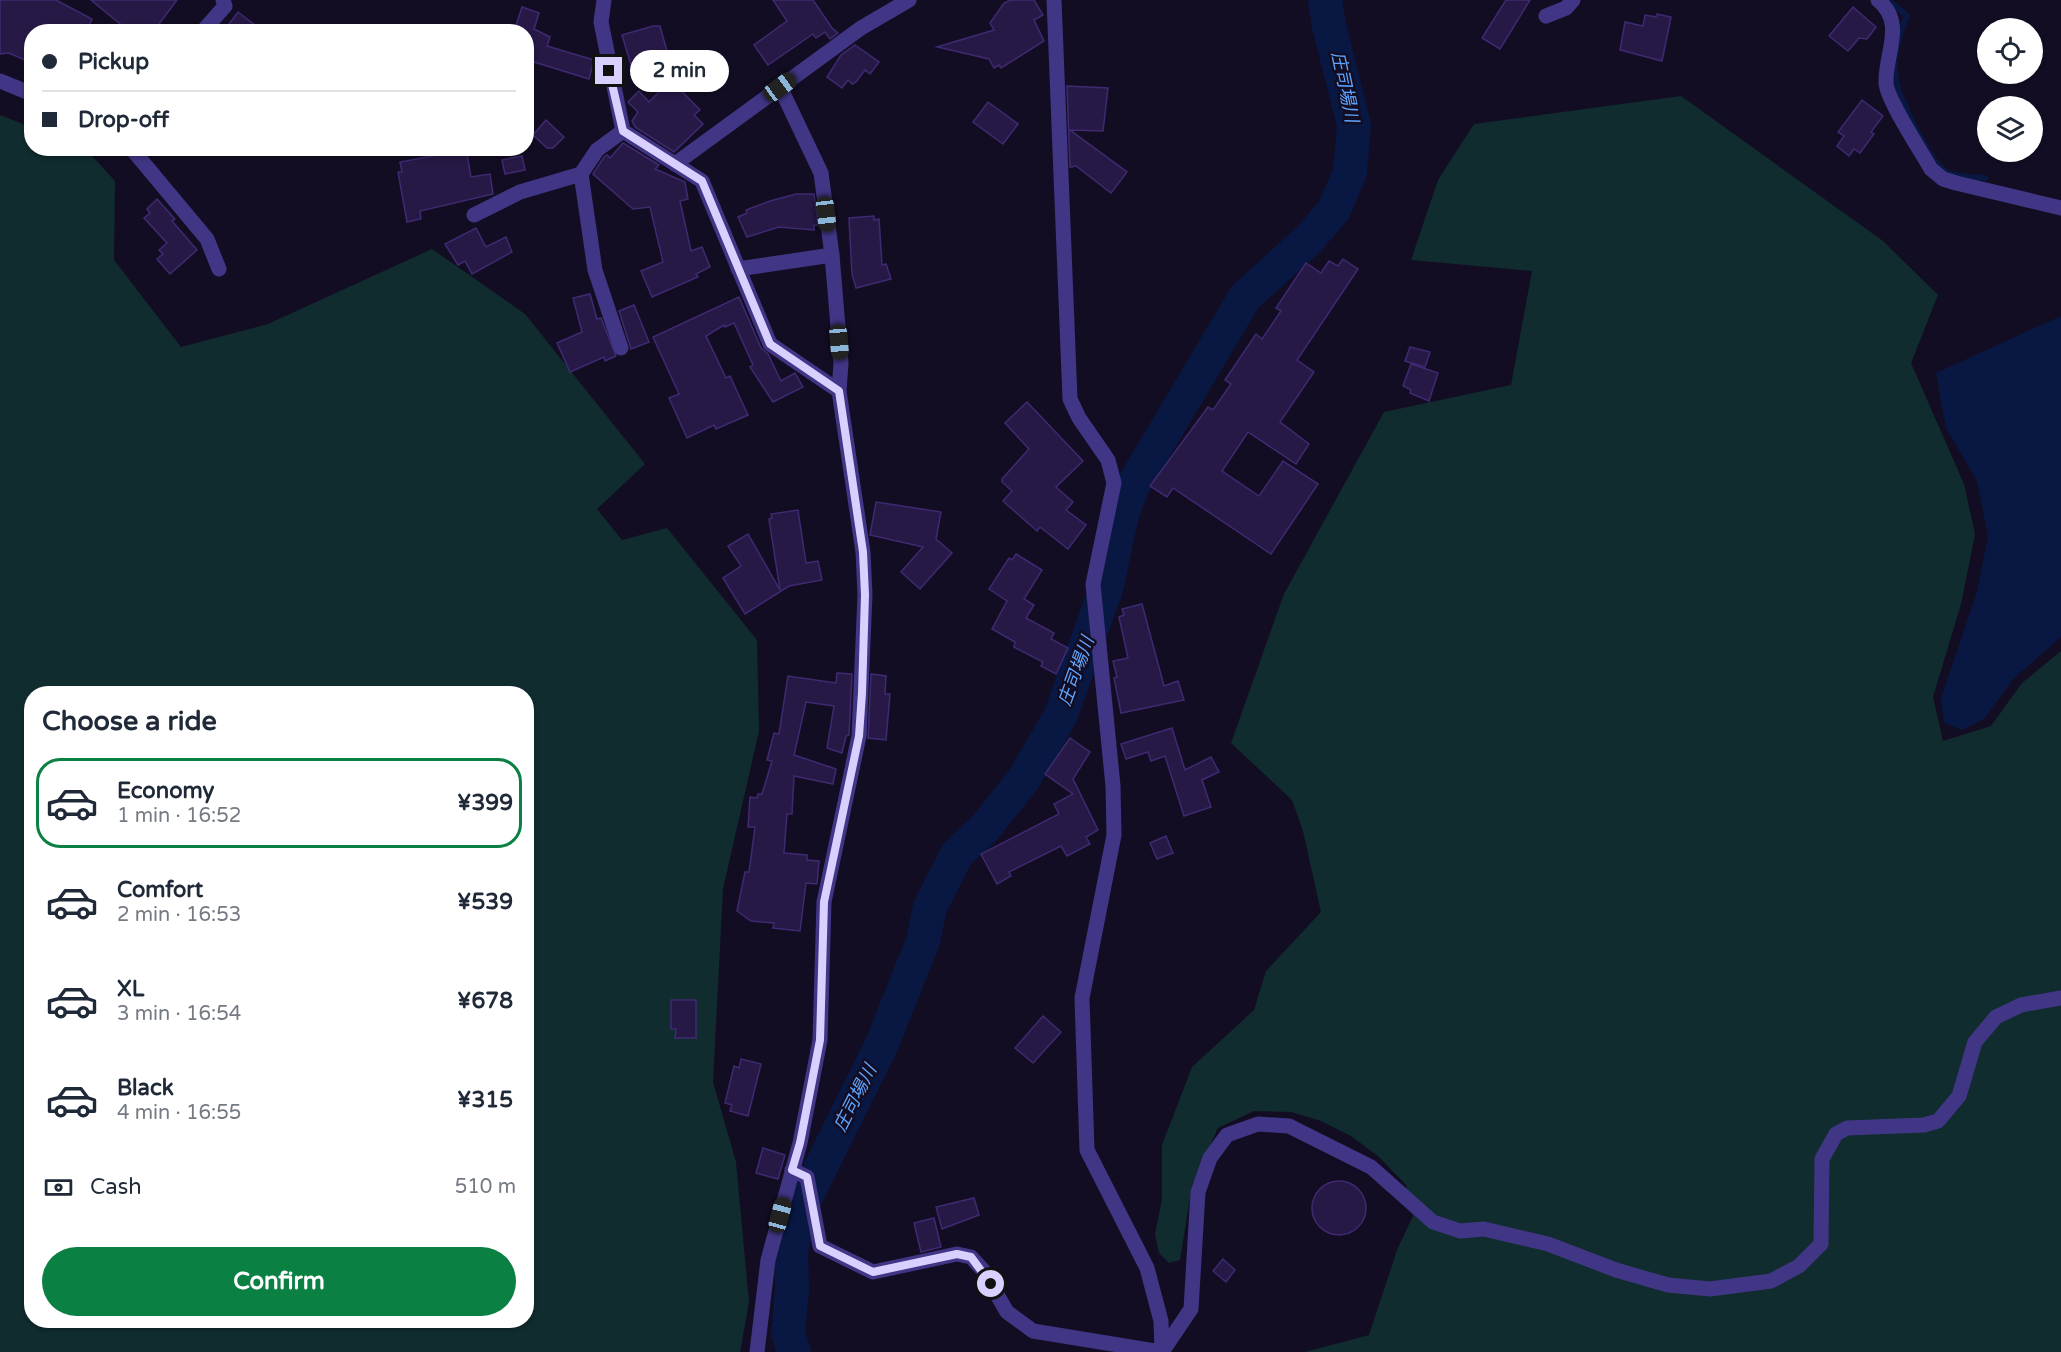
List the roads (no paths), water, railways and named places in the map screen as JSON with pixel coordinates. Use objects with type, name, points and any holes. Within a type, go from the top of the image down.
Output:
[{"type":"street","points":[[209,24],[225,6],[223,0]]},
{"type":"street","points":[[604,0],[602,22],[623,131],[702,181],[770,344],[839,391]]},
{"type":"street","points":[[675,164],[861,28],[909,0]]},
{"type":"street","points":[[1054,0],[1070,399],[1079,418],[1108,460],[1114,483],[1093,584],[1113,786],[1114,835],[1082,998],[1087,1150],[1147,1268],[1161,1321],[1162,1352],[1191,1309],[1198,1192],[1210,1158],[1227,1135],[1258,1124],[1289,1126],[1371,1167],[1433,1222],[1460,1231],[1484,1229],[1506,1233],[1548,1244],[1616,1270],[1668,1285],[1710,1289],[1770,1281],[1799,1266],[1821,1244],[1822,1159],[1836,1134],[1847,1128],[1924,1125],[1938,1120],[1959,1096],[1975,1042],[1996,1017],[2021,1005],[2061,998]]},
{"type":"street","points":[[1546,16],[1566,8],[1573,0]]},
{"type":"street","points":[[1878,0],[1892,16],[1893,30],[1886,84],[1931,169],[1943,179],[1956,183],[2061,208]]},
{"type":"street","points":[[0,81],[24,91]]},
{"type":"street","points":[[757,1352],[768,1260],[800,1143],[820,1040],[824,902],[859,736],[865,595],[863,552],[839,391],[841,363],[832,255],[821,173],[780,87]]},
{"type":"street","points":[[474,214],[520,192],[581,174],[597,150],[623,131]]},
{"type":"street","points":[[138,156],[207,239],[219,269]]},
{"type":"street","points":[[581,174],[595,270],[621,348]]},
{"type":"street","points":[[738,269],[832,255]]},
{"type":"street","points":[[792,1170],[807,1177],[820,1246],[873,1272],[957,1254],[971,1257],[983,1270],[1007,1312],[1033,1331],[1161,1352]]},
{"type":"water","points":[[2061,316],[2061,637],[2013,679],[1984,719],[1962,730],[1944,723],[1941,698],[1977,592],[1988,536],[1977,481],[1946,428],[1936,373]]},
{"type":"waterway","name":"庄司場川","points":[[794,1352],[788,1333],[792,1289],[791,1251],[803,1203],[881,1046],[923,941],[930,907],[957,854],[984,829],[1023,780],[1060,717],[1106,589],[1122,515],[1132,487],[1245,297],[1309,239],[1334,210],[1350,172],[1354,125],[1329,26],[1325,0]]},
{"type":"waterway","points":[[1888,0],[1907,16],[1897,47],[1895,72],[1909,116],[1917,131],[1933,158],[1948,173],[1985,178]]}]
